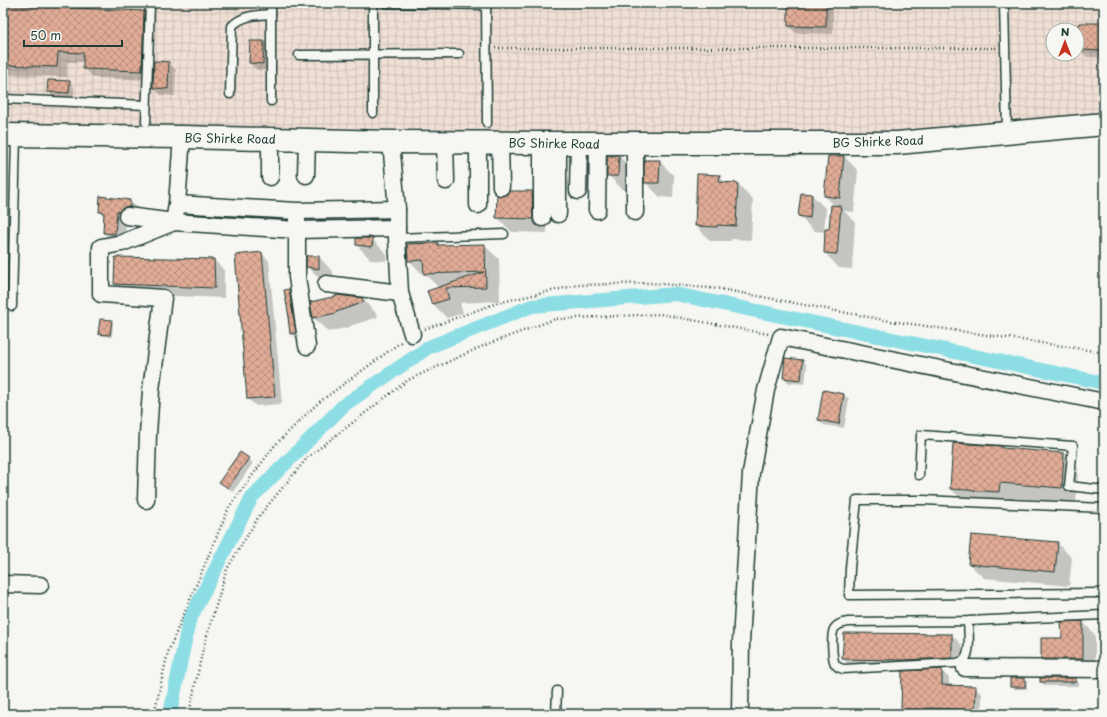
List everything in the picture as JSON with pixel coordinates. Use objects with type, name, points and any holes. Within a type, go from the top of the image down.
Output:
[{"type":"street","name":"BG Shirke Road","points":[[10,135],[446,142],[482,133],[500,142],[897,143],[1104,124]]},
{"type":"street","points":[[478,205],[482,133]]},
{"type":"street","points":[[174,222],[177,204],[182,137]]},
{"type":"street","points":[[270,139],[270,177]]},
{"type":"street","points":[[306,175],[307,140]]},
{"type":"street","points":[[391,142],[397,209],[400,293],[412,334]]},
{"type":"street","points":[[446,142],[446,181]]},
{"type":"street","points":[[500,142],[501,187]]},
{"type":"street","points":[[569,143],[578,191]]},
{"type":"street","points":[[569,143],[597,210]]},
{"type":"street","points":[[558,214],[569,143]]},
{"type":"street","points":[[542,218],[569,143]]},
{"type":"street","points":[[635,143],[635,212]]},
{"type":"street","points":[[177,204],[297,211],[397,209]]},
{"type":"street","points":[[297,211],[297,278],[307,346]]},
{"type":"street","points":[[127,216],[174,222],[297,230],[397,233]]},
{"type":"street","points":[[146,500],[148,434],[163,298],[100,294],[100,247],[122,243],[174,222]]},
{"type":"street","points":[[326,284],[400,293]]},
{"type":"street","points":[[740,714],[741,642],[751,473],[766,390],[781,336],[1104,402]]},
{"type":"street","points":[[3,584],[40,585]]},
{"type":"street","points":[[965,668],[1104,669]]},
{"type":"lane","points":[[146,122],[150,3]]},
{"type":"lane","points":[[271,3],[271,101]]},
{"type":"lane","points":[[372,113],[373,3]]},
{"type":"lane","points":[[385,3],[486,4],[486,48],[482,133]]},
{"type":"lane","points":[[1004,3],[1008,133]]},
{"type":"lane","points":[[230,94],[232,26],[237,20],[246,16],[271,14]]},
{"type":"lane","points":[[299,55],[459,54]]},
{"type":"lane","points":[[3,99],[146,105]]},
{"type":"lane","points":[[10,135],[12,306]]},
{"type":"lane","points":[[397,233],[504,234]]},
{"type":"lane","points":[[919,475],[921,435],[1073,446],[1069,486],[1104,490]]},
{"type":"lane","points":[[1104,508],[923,500],[857,500],[850,568],[849,595],[1104,593]]},
{"type":"lane","points":[[968,621],[967,656],[963,661],[957,663],[843,669],[838,668],[832,655],[832,633],[834,628],[839,624],[848,622],[968,621],[1104,615]]},
{"type":"lane","points":[[556,714],[557,691]]},
{"type":"path","points":[[486,48],[1005,48]]},
{"type":"path","points":[[154,714],[168,652],[228,507],[275,445],[318,403],[412,334],[498,303],[578,285],[650,283],[721,289],[884,320],[1104,353]]},
{"type":"path","points":[[189,714],[203,650],[227,569],[259,516],[308,457],[408,380],[483,346],[555,319],[660,314],[781,336]]},
{"type":"shaded area","points":[[3,3],[1104,3],[1104,118],[891,136],[737,135],[3,123]]},
{"type":"building","points":[[788,3],[826,3],[826,27],[788,26]]},
{"type":"building","points":[[3,5],[144,11],[142,71],[83,69],[83,53],[58,52],[57,67],[3,65]]},
{"type":"building","points":[[1085,23],[1104,23],[1104,51],[1085,50]]},
{"type":"building","points":[[250,41],[264,41],[263,64],[249,63]]},
{"type":"building","points":[[154,61],[169,62],[168,89],[153,88]]},
{"type":"building","points":[[48,80],[70,81],[69,93],[47,92]]},
{"type":"building","points":[[607,156],[619,156],[618,176],[607,176]]},
{"type":"building","points":[[828,156],[844,156],[840,198],[824,196]]},
{"type":"building","points":[[644,160],[660,160],[659,183],[644,183]]},
{"type":"building","points":[[697,174],[720,175],[719,182],[738,183],[736,226],[695,226]]},
{"type":"building","points":[[509,191],[532,191],[533,219],[496,218],[497,195],[506,195]]},
{"type":"building","points":[[801,193],[812,194],[810,218],[798,216]]},
{"type":"building","points":[[100,196],[130,200],[130,207],[124,207],[119,212],[117,211],[115,234],[103,233],[104,212],[99,212]]},
{"type":"building","points":[[831,205],[841,206],[837,254],[824,253],[825,229],[829,229]]},
{"type":"building","points":[[356,238],[373,238],[372,247],[356,245]]},
{"type":"building","points":[[438,243],[438,245],[485,244],[486,287],[446,288],[449,299],[432,304],[427,291],[484,272],[424,274],[423,260],[408,261],[407,244]]},
{"type":"building","points":[[262,252],[275,397],[247,399],[235,255]]},
{"type":"building","points":[[306,256],[319,256],[319,269],[306,267]]},
{"type":"building","points":[[115,257],[214,259],[215,288],[114,284]]},
{"type":"building","points":[[289,289],[296,333],[290,334],[289,317],[284,290]]},
{"type":"building","points":[[336,295],[362,298],[364,302],[336,313],[313,318],[310,302],[337,296]]},
{"type":"building","points":[[100,319],[112,320],[110,335],[98,334]]},
{"type":"building","points":[[785,358],[803,360],[801,380],[783,378]]},
{"type":"building","points":[[823,390],[844,394],[839,424],[818,420]]},
{"type":"building","points":[[953,443],[1002,446],[1002,448],[1064,453],[1062,488],[1000,483],[999,492],[950,489]]},
{"type":"building","points":[[240,452],[249,458],[228,488],[219,482]]},
{"type":"building","points":[[971,535],[1058,542],[1055,572],[968,564]]},
{"type":"building","points":[[1083,621],[1083,659],[1041,659],[1041,638],[1062,638],[1061,622]]},
{"type":"building","points":[[844,633],[952,634],[952,658],[902,660],[842,659]]},
{"type":"building","points":[[942,669],[942,685],[976,686],[975,710],[926,708],[926,710],[901,709],[902,671]]},
{"type":"building","points":[[1010,678],[1025,678],[1025,687],[1010,687]]},
{"type":"building","points":[[1040,678],[1076,678],[1076,682],[1040,682]]},
{"type":"waterway","points":[[170,714],[189,621],[252,497],[344,405],[429,347],[532,306],[675,294],[1104,383]]}]
